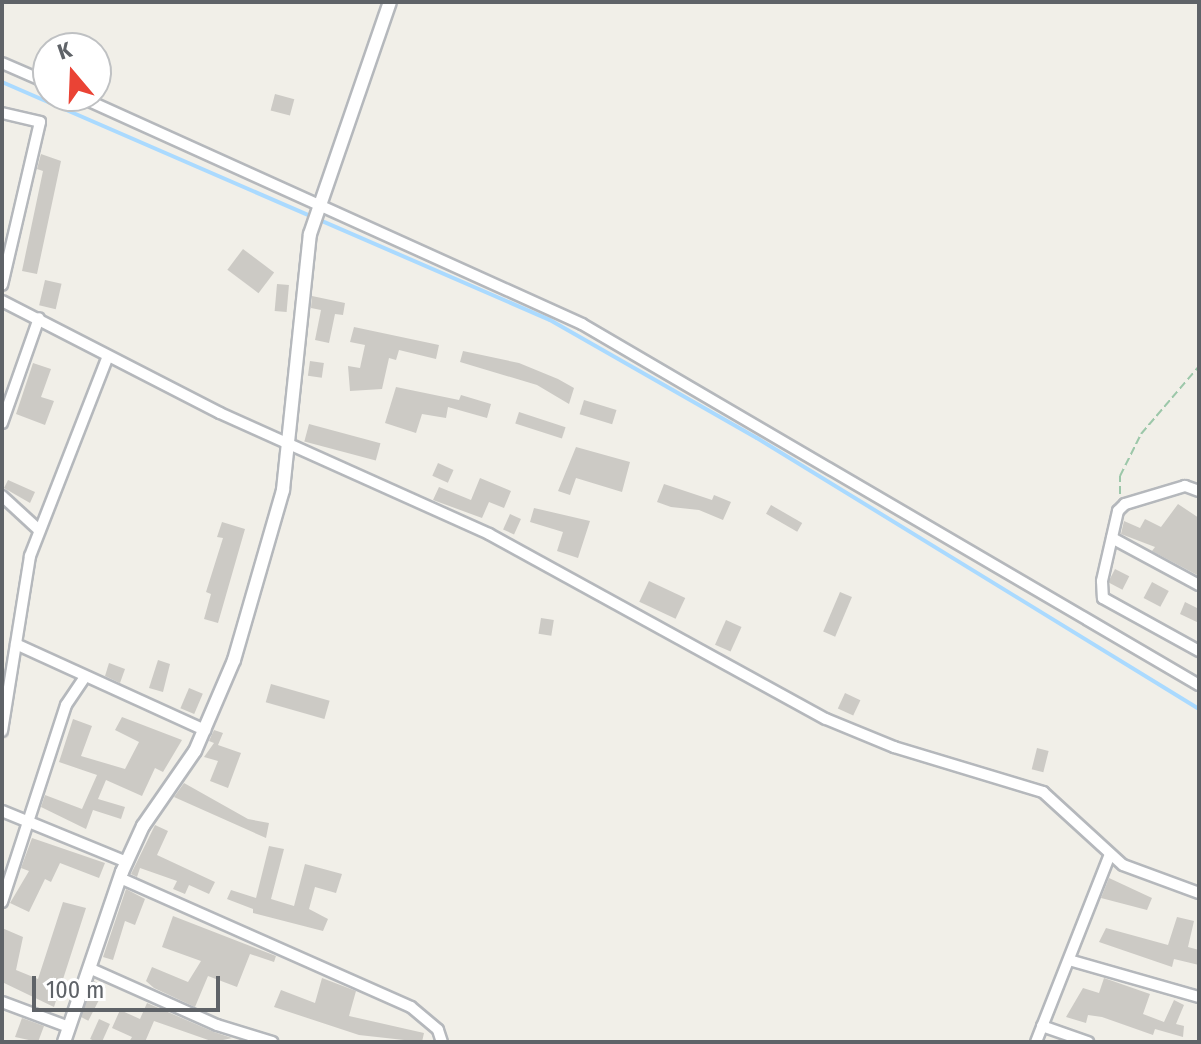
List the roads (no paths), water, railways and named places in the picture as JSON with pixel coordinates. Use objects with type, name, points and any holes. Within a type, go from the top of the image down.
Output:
[{"type":"street","points":[[64,1042],[120,878],[143,826],[205,730],[234,660],[291,445],[310,234],[390,2]]},
{"type":"street","points":[[2,63],[32,76]]},
{"type":"street","points":[[112,112],[319,211],[582,324],[1199,685]]},
{"type":"street","points":[[2,113],[40,122],[2,285]]},
{"type":"street","points":[[2,301],[39,318],[107,358],[489,534],[826,719],[894,747],[1043,792],[1110,854],[1148,876],[1199,893]]},
{"type":"street","points":[[2,423],[39,318]]},
{"type":"street","points":[[2,731],[22,593],[39,530],[107,358]]},
{"type":"street","points":[[1199,491],[1185,486],[1125,504],[1112,538],[1103,598],[1199,651]]},
{"type":"street","points":[[2,496],[39,530]]},
{"type":"street","points":[[1112,538],[1199,585]]},
{"type":"street","points":[[16,644],[84,678],[205,730]]},
{"type":"street","points":[[2,902],[31,821],[66,705],[84,678]]},
{"type":"street","points":[[2,811],[127,862]]},
{"type":"street","points":[[1036,1042],[1110,854]]},
{"type":"street","points":[[120,878],[411,1007],[438,1030],[442,1042]]},
{"type":"street","points":[[1069,960],[1199,997]]},
{"type":"street","points":[[89,968],[217,1025],[272,1042]]},
{"type":"street","points":[[2,1002],[69,1027]]},
{"type":"street","points":[[1042,1026],[1088,1042]]},
{"type":"waterway","points":[[2,82],[550,320],[757,438],[1199,709]]}]
